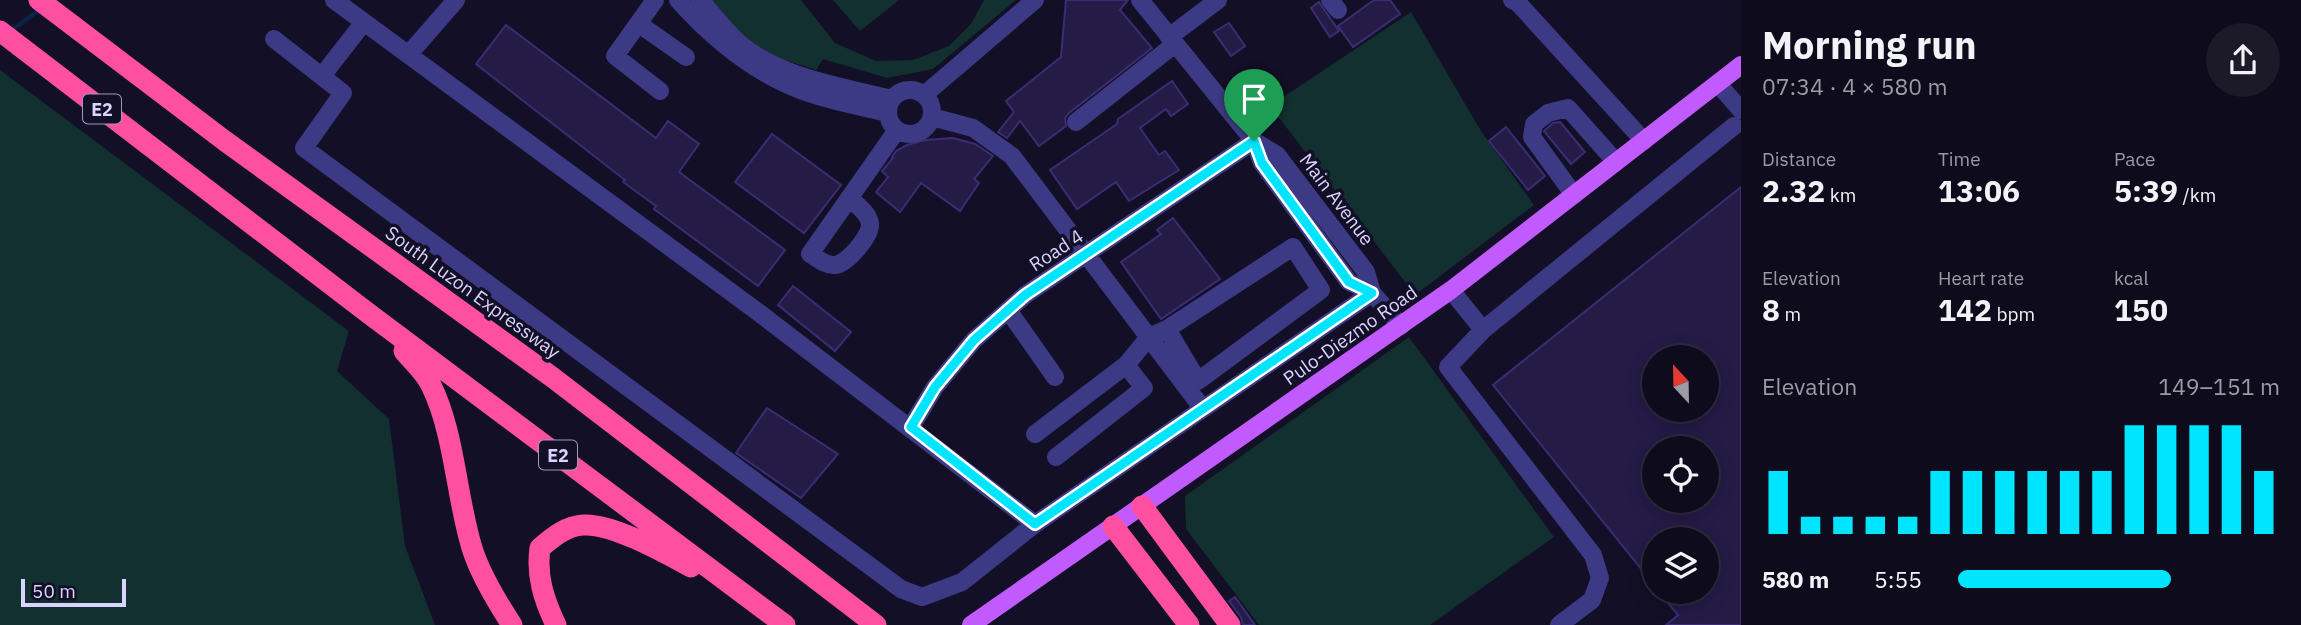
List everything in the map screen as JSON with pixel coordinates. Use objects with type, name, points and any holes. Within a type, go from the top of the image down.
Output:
[{"type":"highway","name":"South Luzon Expressway","points":[[39,0],[225,141],[552,377],[876,625]]},
{"type":"highway","name":"E2","points":[[0,31],[368,313],[785,625]]},
{"type":"highway","points":[[368,313],[421,370],[431,385],[449,439],[461,507],[473,552],[512,625]]},
{"type":"highway","points":[[1142,506],[1230,625]]},
{"type":"highway","points":[[556,625],[540,583],[537,566],[540,548],[560,532],[584,525],[612,530],[656,549],[748,597]]},
{"type":"highway","points":[[1113,526],[1189,625]]},
{"type":"main road","name":"Pulo-Diezmo Road","points":[[979,620],[1451,290],[1741,65]]},
{"type":"street","points":[[334,0],[911,427],[1035,524]]},
{"type":"street","points":[[409,54],[456,0]]},
{"type":"street","points":[[655,0],[615,56],[660,91]]},
{"type":"street","points":[[678,0],[731,52],[765,73],[804,92],[889,106]]},
{"type":"street","points":[[699,0],[740,44],[771,62],[889,106]]},
{"type":"street","points":[[924,94],[1035,0]]},
{"type":"street","name":"Main Avenue","points":[[1140,0],[1254,141],[1277,155],[1366,272],[1372,293],[1401,326]]},
{"type":"street","points":[[1076,122],[1218,0]]},
{"type":"street","points":[[1512,0],[1518,3],[1644,141]]},
{"type":"street","points":[[322,76],[364,22]]},
{"type":"street","points":[[639,24],[686,57]]},
{"type":"street","points":[[274,39],[344,93],[304,148],[901,589],[922,597],[962,582],[1035,524],[1372,293]]},
{"type":"street","points":[[1559,625],[1592,600],[1600,578],[1593,555],[1448,367],[1483,330],[1738,118],[1718,84]]},
{"type":"street","points":[[903,90],[924,94],[931,105],[932,117],[929,124],[911,135],[897,131],[888,120],[889,106],[903,90]]},
{"type":"street","points":[[1574,195],[1532,137],[1534,124],[1548,113],[1568,108],[1616,162]]},
{"type":"street","points":[[932,117],[973,128],[1012,156],[1203,409]]},
{"type":"street","points":[[849,198],[897,131]]},
{"type":"street","name":"Road 4","points":[[911,427],[935,387],[966,349],[1025,295],[1254,141]]},
{"type":"street","points":[[1035,434],[1126,365],[1149,337],[1167,329],[1293,247],[1321,290],[1198,381],[1167,329]]},
{"type":"street","points":[[1451,290],[1483,330]]},
{"type":"street","points":[[1008,310],[1055,377]]},
{"type":"street","points":[[1056,457],[1144,388],[1126,365]]},
{"type":"green space","points":[[709,0],[801,0],[835,43],[876,61],[913,60],[949,46],[971,24],[984,0],[1016,0],[933,69],[887,78],[823,59],[816,70],[766,54],[741,37]]},
{"type":"green space","points":[[833,0],[899,0],[860,31]]},
{"type":"green space","points":[[1411,12],[1481,131],[1534,205],[1415,295],[1270,106]]},
{"type":"green space","points":[[0,70],[349,331],[337,371],[389,419],[405,546],[435,625],[0,625]]},
{"type":"green space","points":[[1409,337],[1554,537],[1430,625],[1259,625],[1186,529],[1185,496]]},
{"type":"building","points":[[1066,0],[1128,0],[1120,10],[1152,48],[1069,113],[1065,118],[1066,126],[1039,146],[1020,121],[1007,138],[998,132],[1014,112],[1006,101],[1061,57]]},
{"type":"building","points":[[1374,0],[1390,0],[1400,14],[1353,47],[1338,26]]},
{"type":"building","points":[[1319,2],[1339,31],[1330,37],[1311,8]]},
{"type":"building","points":[[1229,23],[1245,46],[1231,56],[1214,32]]},
{"type":"building","points":[[506,25],[656,138],[668,121],[699,144],[679,172],[785,250],[758,286],[654,209],[656,206],[623,182],[625,180],[476,64]]},
{"type":"building","points":[[1172,81],[1188,104],[1171,116],[1166,109],[1140,128],[1159,155],[1165,151],[1179,170],[1129,201],[1116,182],[1077,209],[1050,170],[1117,124],[1118,119]]},
{"type":"building","points":[[1560,122],[1585,152],[1571,164],[1544,131],[1553,123]]},
{"type":"building","points":[[1506,127],[1545,176],[1528,190],[1489,141]]},
{"type":"building","points":[[772,134],[841,185],[804,233],[735,182]]},
{"type":"building","points":[[953,138],[975,144],[993,156],[974,179],[979,183],[960,211],[921,183],[900,212],[876,192],[888,177],[882,171],[896,151],[925,140]]},
{"type":"building","points":[[1741,187],[1741,625],[1666,625],[1678,615],[1669,604],[1719,604],[1719,527],[1642,527],[1642,570],[1493,385]]},
{"type":"building","points":[[1173,218],[1220,279],[1161,319],[1121,262],[1161,234],[1157,230]]},
{"type":"building","points":[[793,286],[851,332],[835,351],[778,305]]},
{"type":"building","points":[[767,408],[838,454],[801,498],[736,453]]},
{"type":"building","points":[[1235,597],[1255,625],[1243,625],[1241,617],[1229,601]]},
{"type":"waterway","points":[[9,32],[42,8]]},
{"type":"route","points":[[1254,141],[1262,163],[1349,282],[1372,293],[1035,524],[911,427],[935,387],[974,340],[1025,295],[1254,141]]}]
